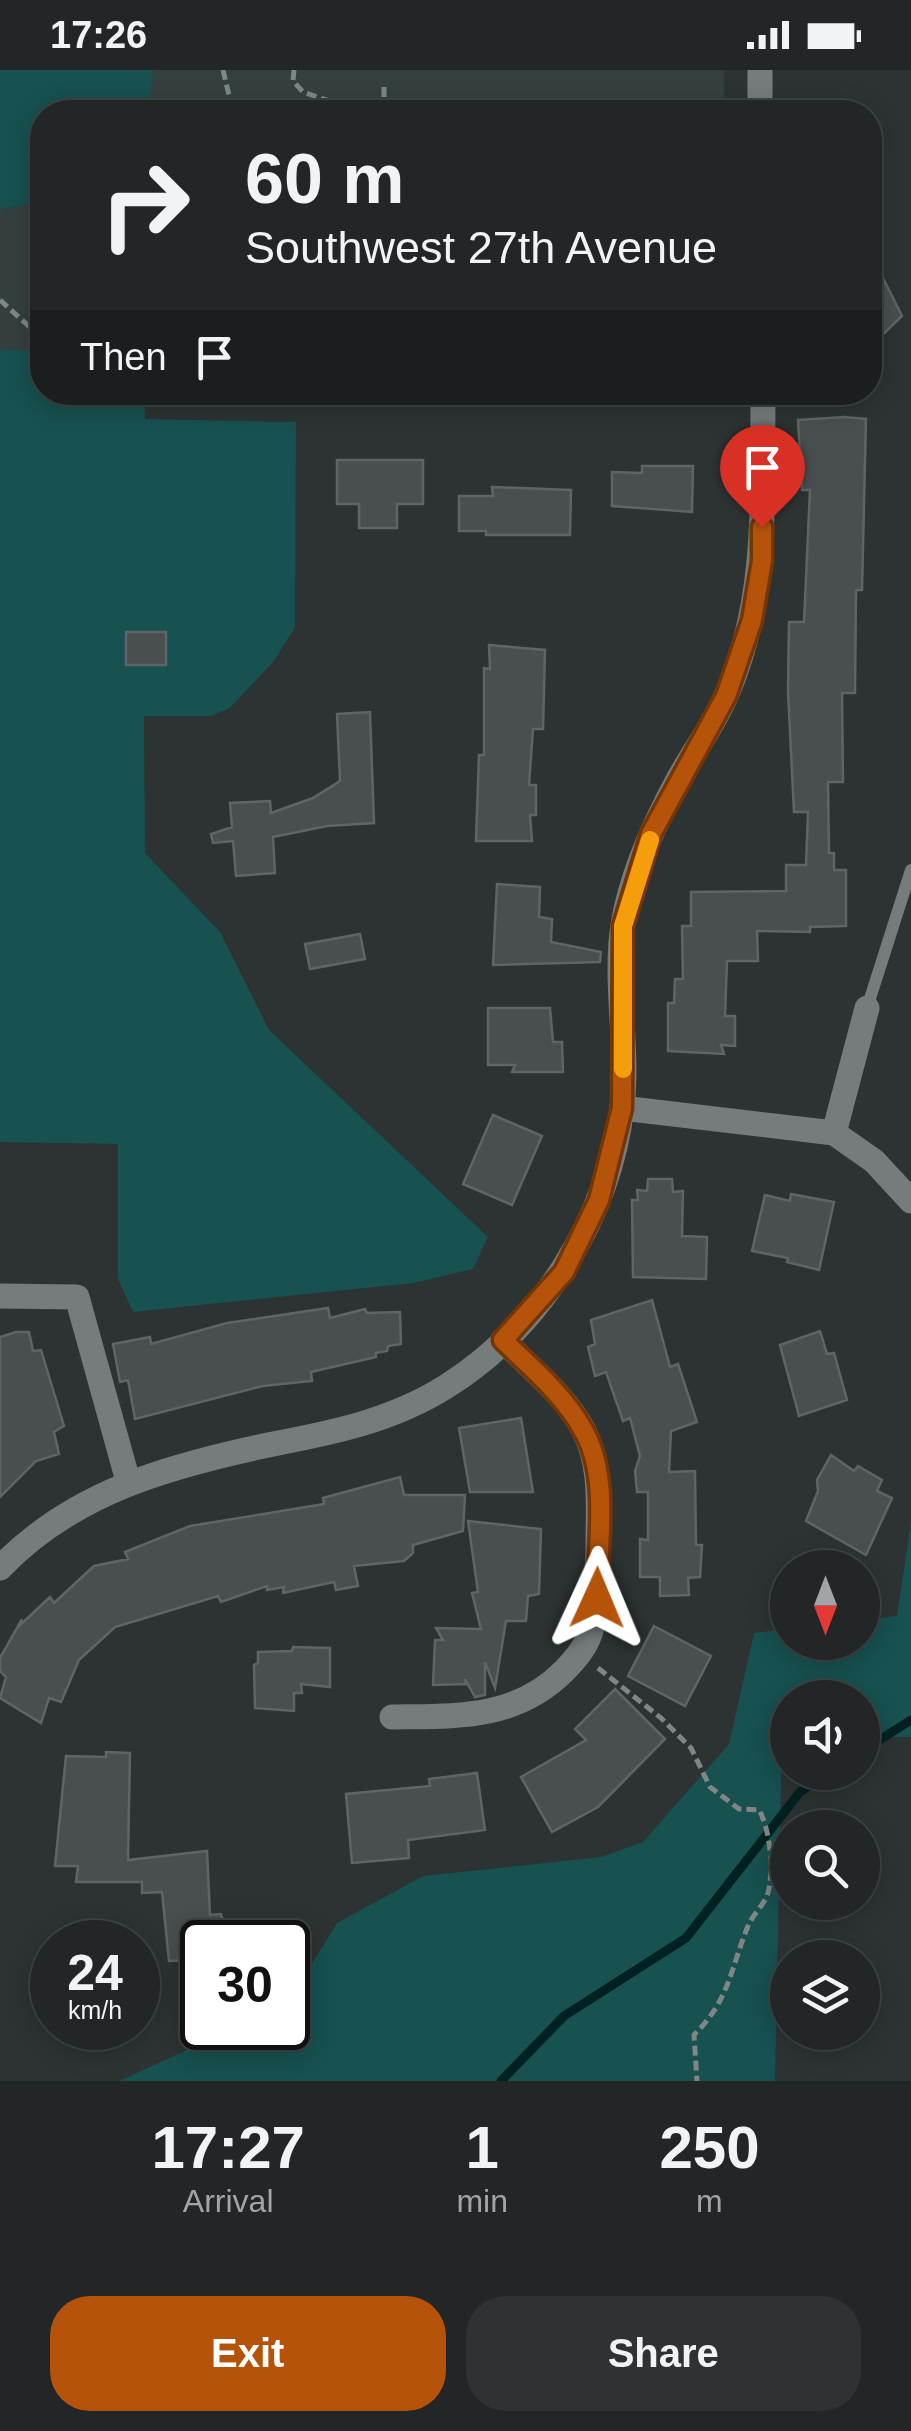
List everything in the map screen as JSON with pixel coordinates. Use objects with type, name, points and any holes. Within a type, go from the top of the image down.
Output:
[{"type":"street","points":[[760,70],[760,100]]},
{"type":"street","points":[[0,1568],[46,1528],[87,1501],[128,1481],[192,1462],[338,1432],[383,1417],[450,1385],[503,1340],[564,1272],[599,1200],[622,1108],[623,926],[651,834],[726,696],[752,620],[762,561],[762,405]]},
{"type":"street","points":[[834,1133],[867,1008]]},
{"type":"street","points":[[622,1108],[834,1133],[874,1161],[911,1201]]},
{"type":"street","points":[[0,1296],[77,1297],[128,1481]]},
{"type":"street","points":[[392,1717],[498,1711],[545,1689],[580,1654],[591,1632],[597,1598],[596,1466],[582,1427],[503,1340]]},
{"type":"lane","points":[[867,1008],[911,870]]},
{"type":"path","points":[[223,70],[230,100]]},
{"type":"path","points":[[294,70],[293,81],[303,92],[326,100]]},
{"type":"path","points":[[384,84],[384,100]]},
{"type":"path","points":[[0,300],[30,327]]},
{"type":"path","points":[[580,1654],[662,1718],[691,1748],[710,1787],[739,1809],[759,1810],[763,1824],[770,1855],[768,1895],[750,1922],[718,2012],[694,2035],[697,2081]]},
{"type":"shaded area","points":[[0,70],[724,70],[724,100],[30,100],[30,350],[0,350]]},
{"type":"shaded area","points":[[0,70],[153,70],[149,100],[30,100],[30,203],[0,209]]},
{"type":"shaded area","points":[[0,350],[30,350],[30,405],[144,405],[145,419],[296,422],[295,627],[274,661],[230,708],[211,716],[144,716],[145,853],[220,932],[269,1030],[488,1237],[473,1269],[413,1283],[133,1312],[118,1279],[118,1144],[0,1142]]},
{"type":"shaded area","points":[[911,1522],[911,1737],[880,1737],[880,1680],[770,1680],[770,1790],[781,1790],[780,1810],[770,1810],[770,1920],[778,1920],[778,1940],[770,1940],[770,2050],[776,2050],[775,2081],[119,2081],[187,2050],[310,2050],[310,1967],[337,1923],[423,1876],[601,1857],[643,1842],[729,1744],[754,1633],[770,1631],[770,1660],[880,1660],[880,1618],[897,1616]]},
{"type":"building","points":[[882,276],[902,316],[882,335]]},
{"type":"building","points":[[866,419],[862,590],[856,590],[855,693],[842,693],[843,782],[828,782],[829,853],[834,853],[834,870],[846,870],[846,926],[810,927],[810,932],[757,931],[758,961],[727,961],[725,1016],[735,1016],[735,1046],[721,1045],[724,1054],[668,1051],[668,1003],[674,1003],[675,979],[683,979],[682,926],[691,926],[691,892],[786,891],[786,865],[806,865],[808,812],[794,812],[788,692],[789,622],[804,622],[810,490],[802,490],[798,420]]},
{"type":"building","points":[[337,460],[423,460],[423,504],[397,504],[397,528],[359,528],[359,504],[337,504]]},
{"type":"building","points":[[642,466],[693,466],[692,512],[612,506],[612,472],[642,473]]},
{"type":"building","points":[[492,487],[571,490],[570,535],[486,535],[486,531],[459,531],[459,496],[493,496]]},
{"type":"building","points":[[126,632],[166,632],[166,665],[126,665]]},
{"type":"building","points":[[489,645],[545,650],[543,729],[533,729],[529,785],[536,785],[536,815],[530,815],[532,841],[476,841],[479,755],[484,755],[484,668],[490,669]]},
{"type":"building","points":[[370,712],[374,823],[327,826],[273,837],[275,873],[236,876],[233,841],[213,843],[211,834],[232,827],[230,803],[270,801],[271,813],[313,798],[340,781],[337,714]]},
{"type":"building","points":[[497,884],[540,887],[539,917],[552,919],[551,942],[601,952],[600,962],[493,965]]},
{"type":"building","points":[[360,934],[365,959],[310,969],[305,944]]},
{"type":"building","points":[[488,1008],[550,1008],[553,1042],[562,1042],[563,1072],[512,1072],[515,1065],[488,1065]]},
{"type":"building","points":[[493,1115],[542,1136],[512,1205],[463,1184]]},
{"type":"building","points":[[648,1179],[672,1179],[673,1192],[683,1191],[682,1236],[707,1237],[706,1279],[633,1277],[632,1200],[638,1200],[637,1190],[647,1191]]},
{"type":"building","points":[[791,1194],[834,1202],[819,1270],[787,1262],[788,1258],[752,1251],[765,1195],[790,1201]]},
{"type":"building","points":[[652,1300],[670,1367],[678,1364],[697,1422],[671,1431],[669,1472],[695,1471],[696,1545],[702,1545],[700,1577],[688,1578],[689,1595],[660,1596],[660,1577],[640,1577],[640,1539],[648,1540],[648,1492],[637,1492],[635,1471],[640,1456],[630,1418],[623,1421],[606,1372],[595,1376],[588,1347],[595,1344],[591,1320]]},
{"type":"building","points":[[328,1308],[330,1318],[365,1309],[367,1313],[400,1312],[401,1344],[388,1346],[387,1351],[376,1353],[376,1357],[311,1372],[312,1381],[263,1386],[135,1419],[128,1380],[120,1382],[113,1344],[150,1337],[151,1344],[227,1323]]},
{"type":"building","points":[[820,1331],[827,1354],[834,1353],[847,1400],[799,1416],[780,1345]]},
{"type":"building","points":[[29,1332],[33,1351],[41,1350],[64,1426],[54,1432],[59,1454],[36,1461],[0,1497],[0,1337]]},
{"type":"building","points":[[521,1418],[533,1492],[470,1492],[459,1428]]},
{"type":"building","points":[[831,1455],[854,1471],[858,1466],[882,1480],[877,1491],[892,1498],[868,1550],[857,1550],[806,1521],[818,1491],[817,1480]]},
{"type":"building","points":[[400,1477],[404,1495],[465,1495],[463,1531],[413,1545],[413,1553],[404,1561],[354,1566],[358,1586],[336,1590],[334,1582],[283,1593],[284,1587],[267,1590],[267,1586],[221,1602],[218,1596],[115,1627],[79,1660],[61,1702],[49,1698],[41,1723],[0,1698],[6,1677],[0,1671],[0,1658],[22,1619],[17,1628],[50,1597],[54,1603],[94,1566],[128,1559],[125,1552],[190,1526],[324,1504],[323,1498]]},
{"type":"building","points":[[468,1521],[541,1529],[539,1594],[528,1596],[526,1621],[506,1621],[495,1688],[485,1662],[485,1695],[475,1697],[465,1679],[466,1684],[433,1685],[435,1640],[443,1640],[436,1628],[481,1629],[472,1593],[478,1592]]},
{"type":"building","points":[[654,1626],[711,1656],[685,1706],[628,1676]]},
{"type":"building","points":[[293,1647],[330,1648],[330,1687],[301,1684],[302,1693],[294,1693],[294,1711],[255,1708],[254,1665],[258,1663],[258,1652],[292,1651]]},
{"type":"building","points":[[615,1689],[665,1739],[598,1807],[552,1832],[521,1777],[586,1740],[575,1729]]},
{"type":"building","points":[[106,1752],[130,1753],[128,1860],[207,1851],[210,1915],[221,1914],[223,1920],[180,1920],[180,1960],[169,1961],[162,1892],[142,1893],[142,1882],[76,1882],[78,1866],[55,1866],[66,1756],[106,1757]]},
{"type":"building","points":[[477,1773],[485,1830],[408,1840],[409,1858],[352,1863],[346,1794],[430,1786],[429,1779]]},
{"type":"waterway","points":[[880,1740],[911,1720]]},
{"type":"waterway","points":[[501,2081],[564,2016],[686,1938],[803,1790]]},
{"type":"slow traffic","points":[[623,1069],[623,926],[650,840]]},
{"type":"route","points":[[597,1598],[598,1484],[590,1444],[564,1402],[503,1340],[564,1272],[599,1200],[622,1108],[623,926],[651,834],[726,696],[752,620],[762,561],[762,527]]}]
